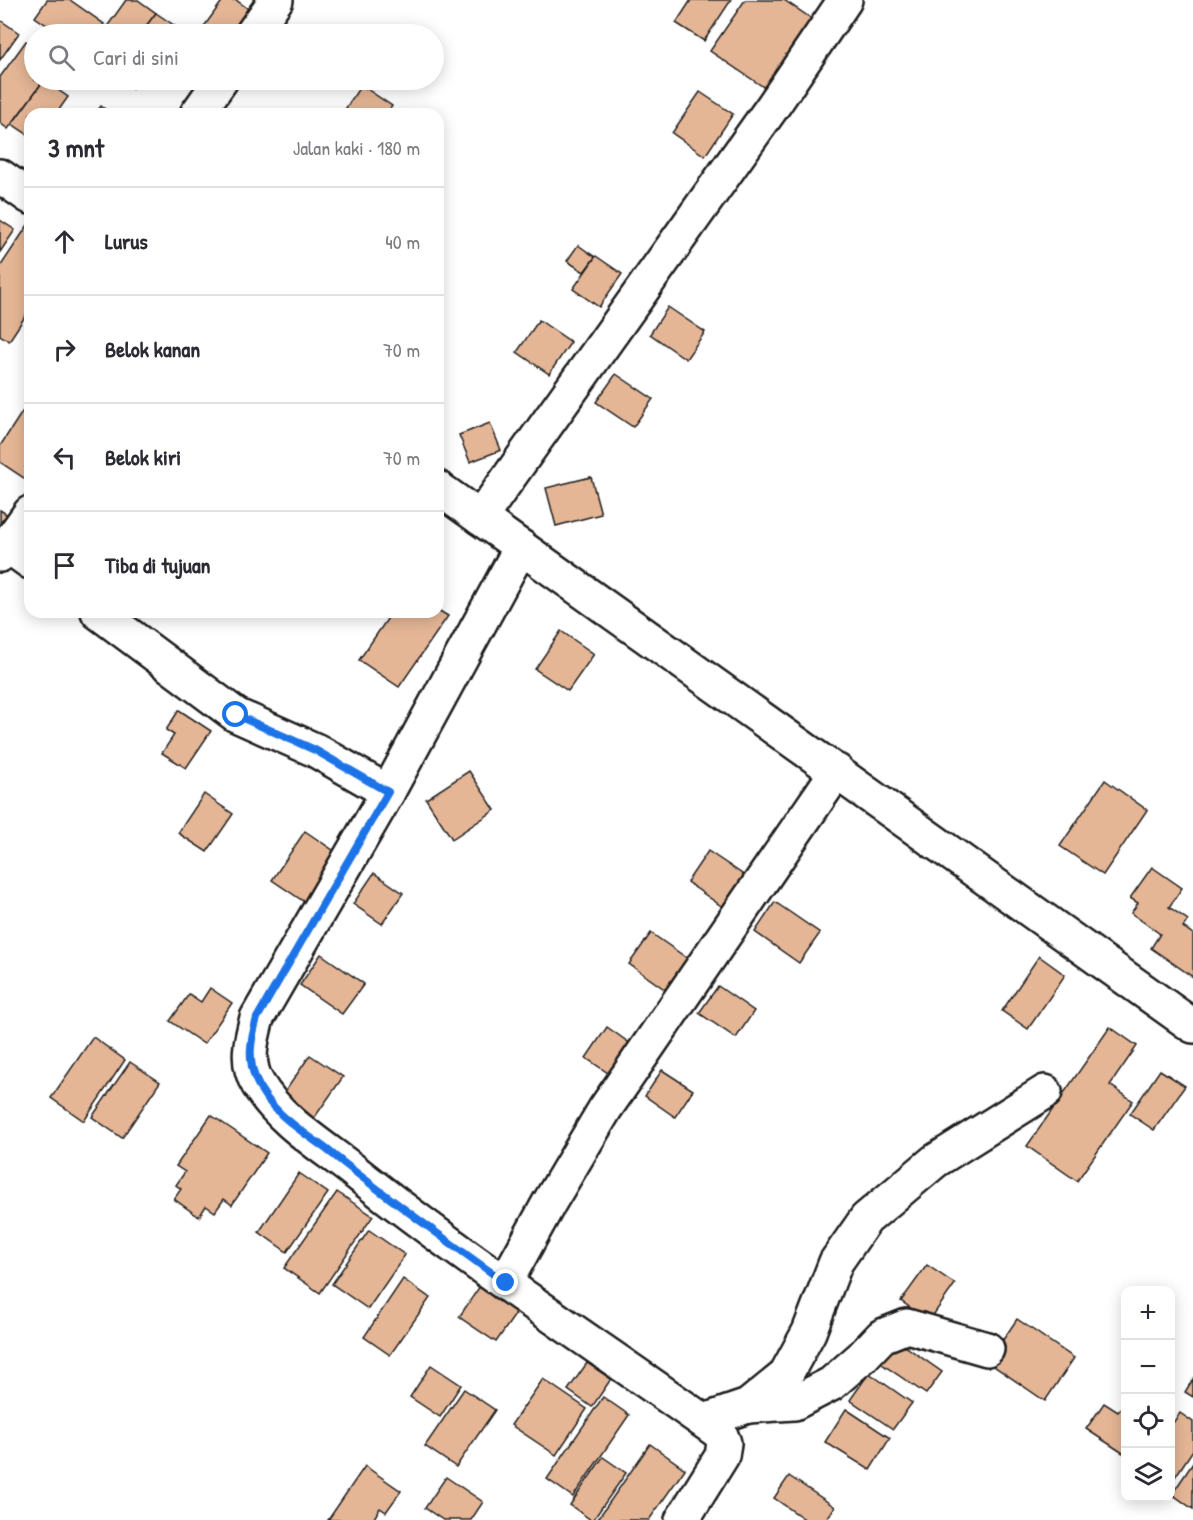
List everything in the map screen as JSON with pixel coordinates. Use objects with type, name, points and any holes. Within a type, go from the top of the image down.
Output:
[{"type":"street","points":[[259,24],[276,0]]},
{"type":"street","points":[[480,518],[773,106],[845,0]]},
{"type":"street","points":[[201,108],[214,90]]},
{"type":"street","points":[[0,176],[24,193]]},
{"type":"street","points":[[444,492],[1193,1026]]},
{"type":"street","points":[[13,554],[24,527]]},
{"type":"street","points":[[521,547],[388,792],[257,1018],[249,1058],[256,1081],[274,1108],[381,1192],[720,1433],[724,1443],[722,1456],[682,1520]]},
{"type":"street","points":[[106,618],[236,715],[315,750],[388,792]]},
{"type":"street","points":[[506,1283],[549,1203],[605,1109],[837,771]]},
{"type":"street","points":[[748,1406],[785,1376],[809,1332],[836,1262],[866,1219],[935,1161],[1045,1092]]},
{"type":"street","points":[[704,1421],[748,1406],[794,1403],[831,1384],[882,1336],[907,1326],[987,1349]]},
{"type":"building","points":[[47,0],[70,0],[104,24],[45,24],[35,17]]},
{"type":"building","points":[[126,0],[138,0],[156,13],[148,24],[109,24]]},
{"type":"building","points":[[223,0],[236,0],[251,11],[241,24],[206,24]]},
{"type":"building","points":[[691,0],[731,0],[704,41],[676,23]]},
{"type":"building","points":[[745,0],[784,0],[815,21],[768,90],[710,51]]},
{"type":"building","points":[[156,13],[172,24],[148,24]]},
{"type":"building","points":[[0,20],[19,33],[0,60]]},
{"type":"building","points":[[24,44],[24,90],[37,90],[8,129],[0,123],[0,77]]},
{"type":"building","points":[[37,90],[58,90],[68,97],[60,108],[24,108],[24,132],[12,124]]},
{"type":"building","points":[[358,90],[368,90],[392,106],[391,108],[346,108]]},
{"type":"building","points":[[700,92],[733,114],[705,156],[672,133]]},
{"type":"building","points":[[0,220],[15,230],[0,252]]},
{"type":"building","points":[[24,231],[24,318],[9,341],[0,335],[0,267]]},
{"type":"building","points":[[578,245],[595,257],[584,272],[567,261]]},
{"type":"building","points":[[596,256],[622,274],[599,307],[573,289]]},
{"type":"building","points":[[668,307],[705,332],[686,359],[650,334]]},
{"type":"building","points":[[539,320],[571,342],[549,374],[517,352]]},
{"type":"building","points":[[616,374],[653,399],[633,427],[596,402]]},
{"type":"building","points":[[24,409],[24,478],[0,462],[0,446]]},
{"type":"building","points":[[490,423],[501,450],[470,462],[459,435]]},
{"type":"building","points":[[591,477],[601,514],[556,526],[546,488]]},
{"type":"building","points":[[0,510],[11,517],[0,534]]},
{"type":"building","points":[[444,614],[448,616],[399,687],[359,660],[388,618],[444,618]]},
{"type":"building","points":[[561,631],[594,654],[568,691],[535,669]]},
{"type":"building","points":[[179,710],[211,731],[186,768],[162,753],[174,735],[166,730]]},
{"type":"building","points":[[469,771],[495,810],[452,839],[426,799]]},
{"type":"building","points":[[1105,780],[1147,810],[1103,875],[1060,846]]},
{"type":"building","points":[[204,794],[233,814],[207,852],[178,833]]},
{"type":"building","points":[[305,831],[340,855],[306,903],[272,880]]},
{"type":"building","points":[[708,851],[748,878],[727,910],[687,882]]},
{"type":"building","points":[[1152,867],[1182,888],[1169,907],[1188,920],[1183,927],[1193,934],[1193,977],[1151,948],[1160,934],[1131,913],[1138,903],[1130,898]]},
{"type":"building","points":[[374,873],[403,893],[382,924],[353,904]]},
{"type":"building","points":[[775,902],[820,933],[799,963],[755,932]]},
{"type":"building","points":[[651,933],[691,961],[670,993],[629,964]]},
{"type":"building","points":[[321,954],[364,984],[342,1014],[300,985]]},
{"type":"building","points":[[1039,956],[1065,975],[1028,1029],[1002,1011]]},
{"type":"building","points":[[718,986],[754,1011],[736,1038],[699,1013]]},
{"type":"building","points":[[210,988],[232,1003],[204,1044],[170,1021],[189,994],[201,1002]]},
{"type":"building","points":[[607,1027],[638,1049],[617,1079],[586,1058]]},
{"type":"building","points":[[1110,1027],[1137,1046],[1110,1085],[1133,1101],[1077,1181],[1027,1146]]},
{"type":"building","points":[[93,1037],[125,1060],[84,1121],[51,1098]]},
{"type":"building","points":[[310,1055],[343,1077],[312,1121],[280,1099]]},
{"type":"building","points":[[130,1062],[160,1082],[122,1138],[92,1117]]},
{"type":"building","points":[[662,1070],[693,1090],[675,1117],[645,1096]]},
{"type":"building","points":[[1160,1070],[1185,1086],[1154,1130],[1130,1114]]},
{"type":"building","points":[[211,1115],[267,1153],[232,1205],[224,1199],[215,1212],[206,1206],[199,1217],[174,1199],[181,1189],[176,1185],[185,1172],[176,1166]]},
{"type":"building","points":[[299,1173],[328,1193],[287,1252],[259,1232]]},
{"type":"building","points":[[337,1192],[373,1216],[320,1293],[284,1268]]},
{"type":"building","points":[[369,1230],[405,1255],[368,1309],[332,1284]]},
{"type":"building","points":[[927,1265],[955,1284],[929,1321],[901,1301]]},
{"type":"building","points":[[403,1279],[430,1298],[390,1355],[364,1337]]},
{"type":"building","points":[[480,1286],[517,1312],[496,1342],[459,1317]]},
{"type":"building","points":[[1017,1319],[1074,1358],[1045,1401],[988,1362]]},
{"type":"building","points":[[895,1339],[942,1372],[926,1394],[879,1362]]},
{"type":"building","points":[[587,1363],[611,1379],[592,1407],[568,1390]]},
{"type":"building","points":[[431,1365],[461,1385],[440,1417],[410,1397]]},
{"type":"building","points":[[869,1373],[912,1403],[893,1429],[850,1400]]},
{"type":"building","points":[[543,1379],[587,1409],[556,1455],[511,1425]]},
{"type":"building","points":[[1193,1379],[1193,1397],[1185,1392]]},
{"type":"building","points":[[464,1389],[495,1410],[456,1467],[425,1446]]},
{"type":"building","points":[[603,1397],[629,1415],[573,1497],[547,1479]]},
{"type":"building","points":[[1104,1403],[1118,1412],[1121,1408],[1121,1452],[1086,1429]]},
{"type":"building","points":[[846,1409],[890,1438],[870,1470],[825,1442]]},
{"type":"building","points":[[1180,1413],[1193,1422],[1193,1450],[1175,1477],[1175,1448],[1175,1420]]},
{"type":"building","points":[[650,1444],[685,1469],[649,1520],[597,1520]]},
{"type":"building","points":[[603,1457],[626,1473],[591,1520],[570,1505]]},
{"type":"building","points":[[1193,1463],[1193,1509],[1175,1496],[1175,1490]]},
{"type":"building","points":[[365,1466],[401,1491],[386,1512],[380,1508],[373,1520],[328,1520]]},
{"type":"building","points":[[789,1476],[835,1507],[826,1520],[806,1520],[774,1498]]},
{"type":"building","points":[[446,1477],[483,1502],[471,1520],[443,1520],[425,1508]]},
{"type":"route","points":[[236,715],[315,750],[388,792],[257,1018],[249,1058],[256,1081],[274,1108],[381,1192],[506,1283]]}]
